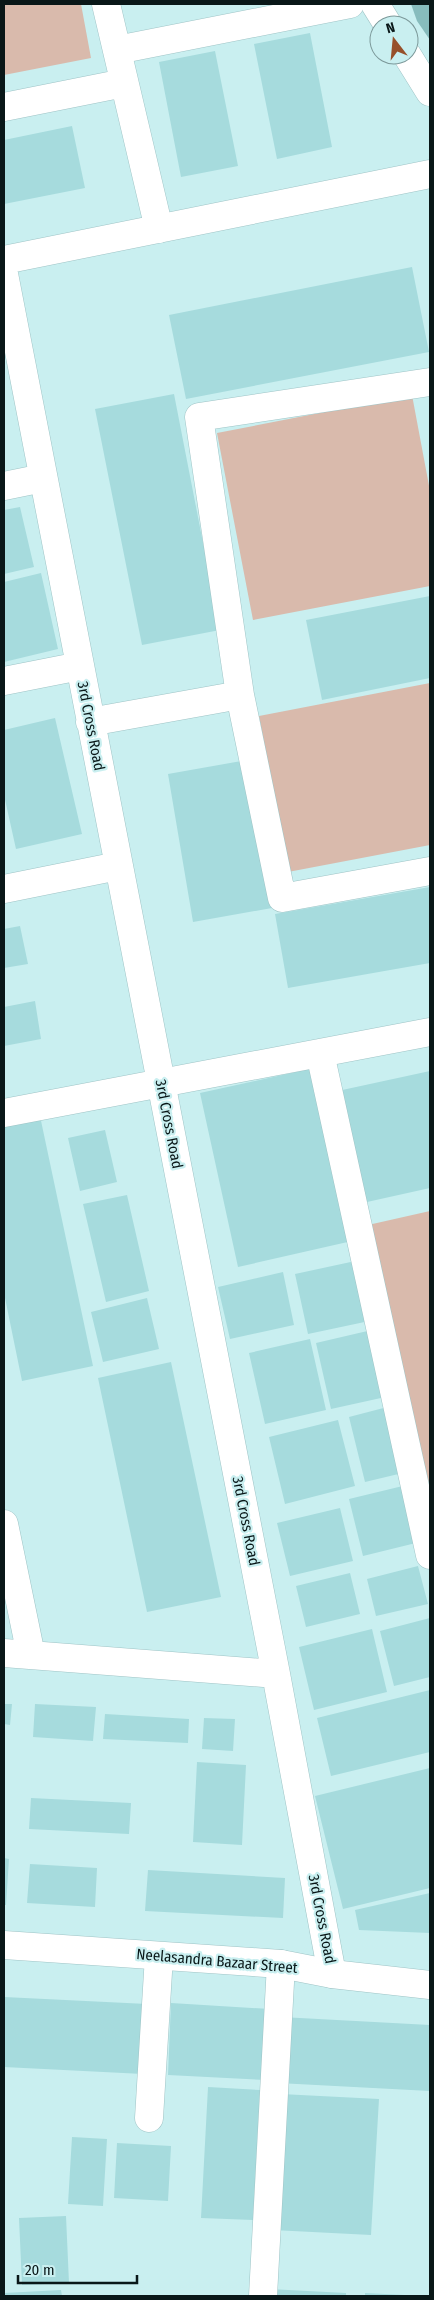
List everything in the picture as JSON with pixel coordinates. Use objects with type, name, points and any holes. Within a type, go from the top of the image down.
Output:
[{"type":"street","points":[[106,4],[159,229]]},
{"type":"street","points":[[117,50],[350,4]]},
{"type":"street","points":[[375,4],[382,15]]},
{"type":"street","points":[[413,65],[430,92]]},
{"type":"street","points":[[4,107],[124,84]]},
{"type":"street","points":[[4,260],[430,174]]},
{"type":"street","name":"3rd Cross Road","points":[[4,274],[276,1674],[332,1974]]},
{"type":"street","points":[[430,382],[199,417],[240,695],[282,898],[430,871]]},
{"type":"street","points":[[4,486],[43,478]]},
{"type":"street","points":[[4,681],[80,666]]},
{"type":"street","points":[[90,722],[240,695]]},
{"type":"street","points":[[4,888],[118,866]]},
{"type":"street","points":[[4,1113],[430,1032]]},
{"type":"street","points":[[320,1053],[430,1555]]},
{"type":"street","points":[[4,1524],[31,1655]]},
{"type":"street","points":[[4,1653],[276,1674]]},
{"type":"street","name":"Neelasandra Bazaar Street","points":[[4,1945],[280,1964],[332,1974],[430,1985]]},
{"type":"street","points":[[149,2118],[159,1956]]},
{"type":"street","points":[[263,2296],[280,1964]]},
{"type":"shaded area","points":[[4,4],[81,4],[91,58],[4,75]]},
{"type":"shaded area","points":[[412,395],[430,491],[430,586],[253,620],[217,433]]},
{"type":"shaded area","points":[[430,683],[430,845],[288,872],[259,716]]},
{"type":"shaded area","points":[[430,1211],[430,1519],[368,1225]]},
{"type":"water","points":[[411,4],[430,4],[430,40],[419,24],[419,15],[415,15]]},
{"type":"building","points":[[310,33],[332,147],[277,159],[254,44]]},
{"type":"building","points":[[215,51],[238,166],[181,177],[159,62]]},
{"type":"building","points":[[72,126],[85,188],[4,204],[4,140]]},
{"type":"building","points":[[412,267],[429,352],[186,399],[169,315]]},
{"type":"building","points":[[174,394],[220,630],[142,645],[95,409]]},
{"type":"building","points":[[20,507],[34,567],[4,574],[4,510]]},
{"type":"building","points":[[41,573],[58,649],[4,662],[4,582]]},
{"type":"building","points":[[430,596],[430,678],[322,700],[306,620]]},
{"type":"building","points":[[55,718],[82,834],[16,849],[4,795],[4,730]]},
{"type":"building","points":[[247,760],[272,908],[193,922],[168,774]]},
{"type":"building","points":[[430,887],[430,963],[288,988],[275,914]]},
{"type":"building","points":[[20,926],[28,964],[4,968],[4,929]]},
{"type":"building","points":[[35,1001],[41,1039],[4,1046],[4,1007]]},
{"type":"building","points":[[314,1068],[352,1241],[238,1267],[200,1093]]},
{"type":"building","points":[[430,1071],[430,1188],[358,1204],[333,1092]]},
{"type":"building","points":[[40,1116],[93,1366],[22,1381],[4,1293],[4,1124]]},
{"type":"building","points":[[105,1130],[117,1182],[80,1191],[68,1138]]},
{"type":"building","points":[[127,1195],[149,1291],[106,1302],[83,1204]]},
{"type":"building","points":[[360,1260],[374,1320],[308,1334],[295,1274]]},
{"type":"building","points":[[283,1272],[294,1325],[230,1339],[218,1287]]},
{"type":"building","points":[[147,1298],[159,1349],[103,1362],[91,1312]]},
{"type":"building","points":[[376,1329],[390,1396],[331,1409],[316,1343]]},
{"type":"building","points":[[310,1339],[326,1410],[265,1424],[249,1353]]},
{"type":"building","points":[[171,1362],[221,1597],[147,1612],[98,1378]]},
{"type":"building","points":[[395,1405],[411,1471],[365,1482],[349,1417]]},
{"type":"building","points":[[338,1420],[355,1486],[285,1504],[269,1437]]},
{"type":"building","points":[[411,1484],[424,1541],[363,1556],[349,1499]]},
{"type":"building","points":[[340,1508],[353,1561],[290,1576],[277,1523]]},
{"type":"building","points":[[418,1566],[428,1604],[376,1616],[367,1579]]},
{"type":"building","points":[[350,1573],[360,1614],[306,1627],[296,1586]]},
{"type":"building","points":[[430,1618],[430,1677],[394,1686],[380,1631]]},
{"type":"building","points":[[372,1629],[387,1692],[314,1710],[299,1647]]},
{"type":"building","points":[[430,1690],[430,1752],[331,1776],[317,1718]]},
{"type":"building","points":[[4,1704],[12,1704],[10,1725],[4,1724]]},
{"type":"building","points":[[35,1704],[96,1707],[93,1741],[33,1737]]},
{"type":"building","points":[[105,1714],[189,1719],[188,1743],[103,1739]]},
{"type":"building","points":[[204,1718],[235,1719],[233,1751],[202,1749]]},
{"type":"building","points":[[197,1762],[246,1765],[242,1845],[193,1842]]},
{"type":"building","points":[[430,1768],[430,1888],[343,1909],[315,1796]]},
{"type":"building","points":[[31,1798],[131,1803],[129,1834],[29,1829]]},
{"type":"building","points":[[4,1858],[9,1859],[6,1905],[4,1905]]},
{"type":"building","points":[[30,1864],[97,1868],[95,1907],[27,1903]]},
{"type":"building","points":[[148,1870],[285,1878],[283,1918],[145,1911]]},
{"type":"building","points":[[430,1893],[430,1933],[359,1930],[355,1910]]},
{"type":"building","points":[[4,1997],[147,2004],[143,2074],[4,2067]]},
{"type":"building","points":[[171,2003],[270,2009],[266,2080],[168,2075]]},
{"type":"building","points":[[281,2017],[430,2025],[430,2091],[278,2083]]},
{"type":"building","points":[[208,2087],[260,2090],[253,2220],[201,2218]]},
{"type":"building","points":[[281,2094],[379,2099],[371,2235],[273,2230]]},
{"type":"building","points":[[72,2137],[107,2139],[103,2206],[68,2204]]},
{"type":"building","points":[[117,2143],[171,2146],[168,2201],[114,2198]]},
{"type":"building","points":[[66,2216],[69,2283],[22,2285],[19,2218]]},
{"type":"building","points":[[269,2289],[346,2293],[346,2296],[269,2296]]},
{"type":"building","points":[[61,2290],[62,2296],[4,2296],[4,2293]]},
{"type":"building","points":[[365,2293],[405,2295],[405,2296],[365,2296]]}]
